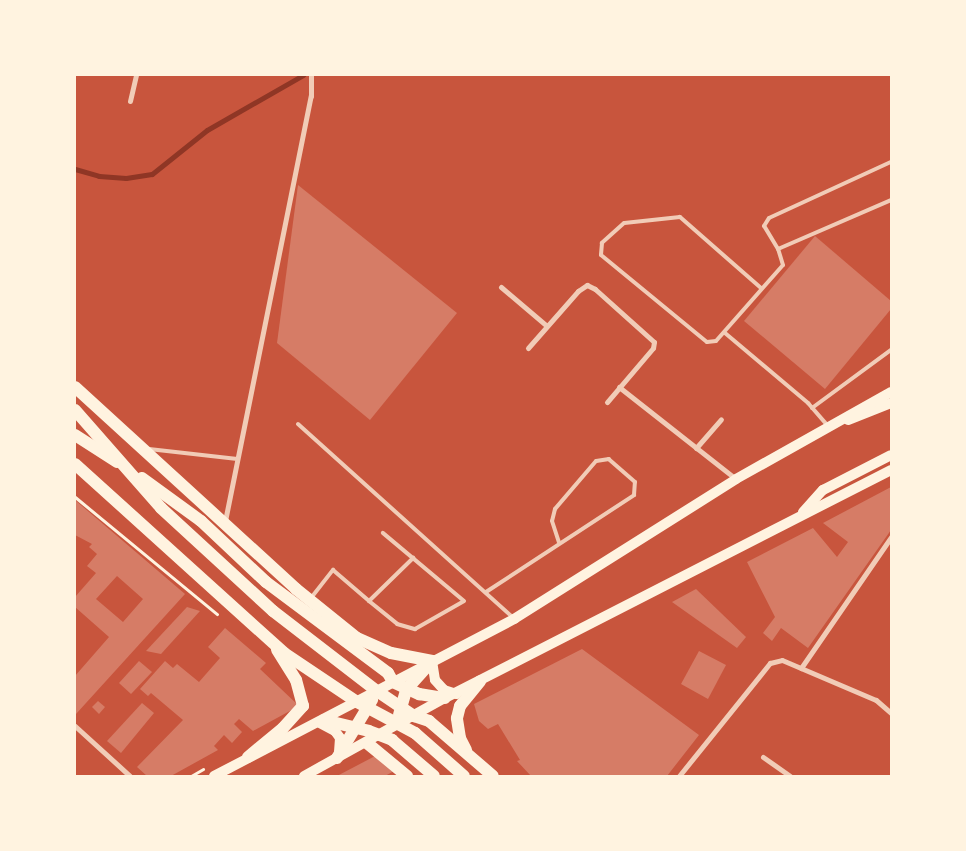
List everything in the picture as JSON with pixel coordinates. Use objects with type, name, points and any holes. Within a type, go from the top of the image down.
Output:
[{"type":"main road","points":[[75,387],[309,600],[356,638],[391,653],[432,661]]},
{"type":"main road","points":[[214,776],[321,721],[362,705],[377,691],[514,619],[736,479],[891,392]]},
{"type":"main road","points":[[828,426],[891,403]]},
{"type":"main road","points":[[75,410],[161,508],[241,583],[377,691],[414,716],[429,721],[493,776]]},
{"type":"main road","points":[[75,434],[201,521],[266,582],[388,673],[393,682],[406,690],[450,696]]},
{"type":"main road","points":[[801,514],[823,490],[891,455]]},
{"type":"main road","points":[[75,464],[271,642],[362,705],[398,726],[416,733],[464,776]]},
{"type":"main road","points":[[304,776],[450,696],[801,514],[891,470]]},
{"type":"main road","points":[[248,757],[283,728],[303,706],[296,680],[271,642]]},
{"type":"main road","points":[[398,726],[400,707],[406,690],[432,661]]},
{"type":"main road","points":[[432,661],[434,680],[450,696]]},
{"type":"main road","points":[[467,752],[460,738],[457,718],[460,706],[480,681]]},
{"type":"main road","points":[[337,758],[357,728],[362,705]]},
{"type":"main road","points":[[321,721],[357,728],[392,740],[434,776]]},
{"type":"main road","points":[[321,721],[335,731],[340,738],[337,758]]},
{"type":"main road","points":[[367,743],[407,776]]},
{"type":"street","points":[[130,101],[136,75]]},
{"type":"street","points":[[224,524],[311,96],[311,75]]},
{"type":"street","points":[[528,348],[578,290],[587,285],[602,295],[654,342],[653,348],[607,402]]},
{"type":"street","points":[[501,287],[547,326]]},
{"type":"street","points":[[619,387],[736,479]]},
{"type":"street","points":[[696,448],[721,418]]},
{"type":"street","points":[[801,668],[891,538]]},
{"type":"street","points":[[679,776],[770,663],[782,660],[876,700],[891,713]]},
{"type":"street","points":[[75,726],[130,776]]},
{"type":"street","points":[[763,757],[790,776]]},
{"type":"lane","points":[[761,288],[680,217],[624,223],[602,242],[601,255],[707,342],[716,341],[725,334],[761,288],[783,265],[778,249],[764,226],[769,218],[891,162]]},
{"type":"lane","points":[[778,249],[891,200]]},
{"type":"lane","points":[[725,334],[812,408],[828,426]]},
{"type":"lane","points":[[812,408],[891,350]]},
{"type":"lane","points":[[298,424],[514,619]]},
{"type":"lane","points":[[144,448],[237,459]]},
{"type":"lane","points":[[486,592],[559,542],[634,495],[635,482],[609,459],[596,461],[555,509],[552,521],[559,542]]},
{"type":"lane","points":[[309,600],[333,570],[397,624],[415,628],[464,601],[383,533]]},
{"type":"lane","points":[[369,602],[413,558]]},
{"type":"path","points":[[75,497],[220,616]]},
{"type":"building","points":[[298,185],[457,313],[370,420],[277,343]]},
{"type":"building","points":[[815,236],[891,301],[891,309],[825,389],[744,321]]},
{"type":"building","points":[[891,487],[891,530],[808,648],[781,628],[772,641],[763,633],[775,617],[747,562],[813,528],[837,557],[848,542],[823,523]]},
{"type":"building","points":[[75,500],[185,594],[76,714],[75,676],[109,637],[75,607],[75,597],[96,573],[87,566],[97,554],[89,547],[92,544],[75,535]],"holes":[[[117,576],[143,599],[123,622],[96,599]]]},
{"type":"building","points":[[696,589],[746,637],[737,648],[672,602]]},
{"type":"building","points":[[187,607],[200,611],[161,654],[146,651]]},
{"type":"building","points":[[225,628],[266,663],[260,669],[299,706],[253,731],[239,719],[234,724],[242,732],[232,743],[224,735],[214,746],[218,750],[171,776],[147,776],[137,767],[183,720],[151,693],[148,696],[140,689],[165,661],[173,668],[177,664],[199,682],[220,658],[208,647]]},
{"type":"building","points":[[582,649],[699,735],[667,776],[531,776],[517,761],[520,760],[498,724],[488,729],[479,721],[474,704]]},
{"type":"building","points":[[699,651],[726,665],[708,699],[681,684]]},
{"type":"building","points":[[139,661],[152,672],[131,694],[119,683]]},
{"type":"building","points":[[98,701],[105,707],[99,714],[92,707]]},
{"type":"building","points":[[142,703],[154,713],[121,753],[107,741]]},
{"type":"building","points":[[377,755],[394,771],[385,776],[337,776]]},
{"type":"waterway","points":[[75,169],[99,176],[126,178],[152,174],[207,130],[303,75]]}]
